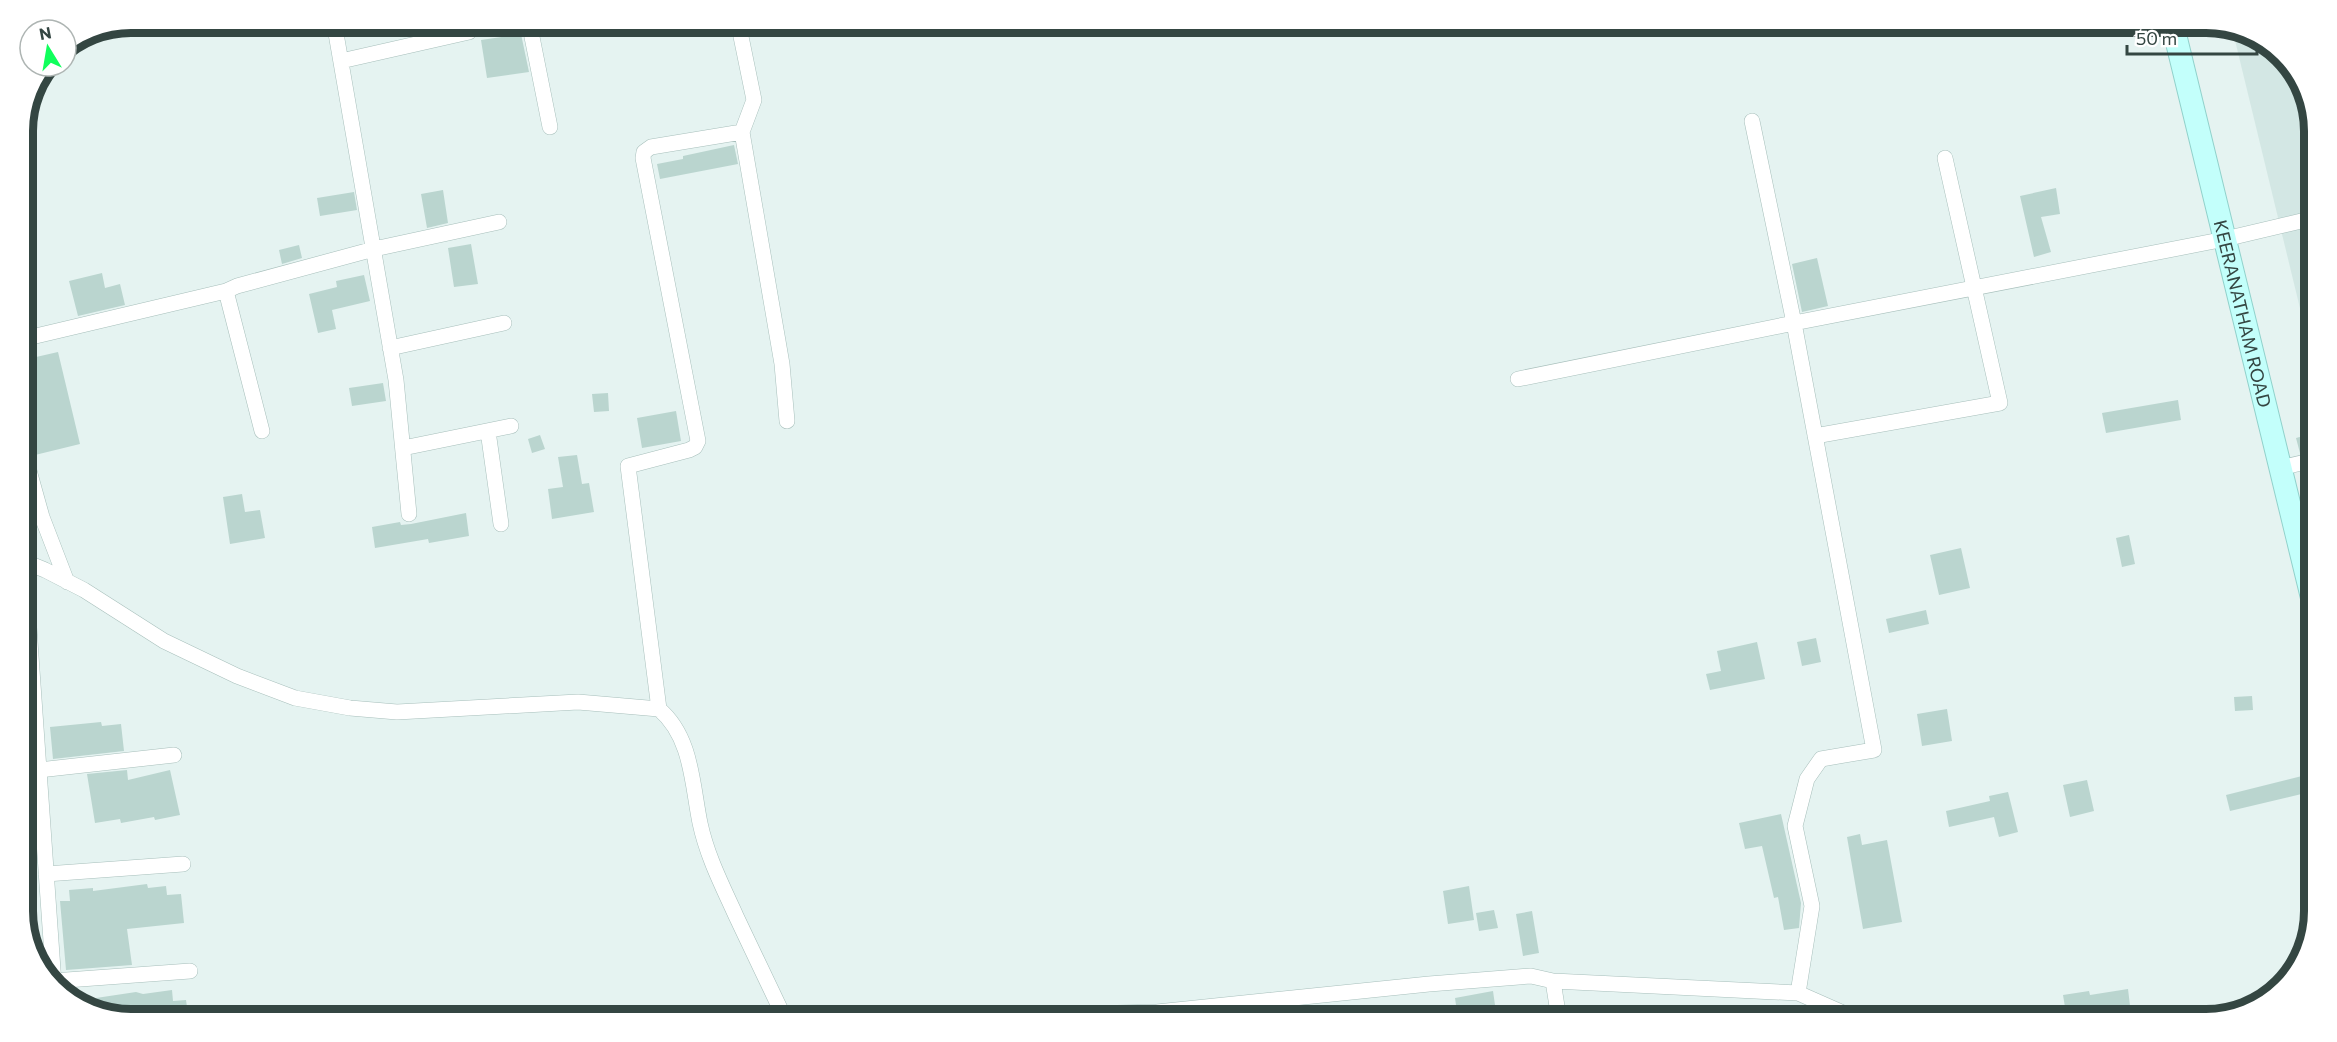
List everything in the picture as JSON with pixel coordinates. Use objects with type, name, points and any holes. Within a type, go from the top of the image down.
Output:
[{"type":"street","points":[[336,33],[390,348],[409,514]]},
{"type":"street","points":[[341,61],[465,33]]},
{"type":"street","points":[[531,33],[550,127]]},
{"type":"street","points":[[740,33],[754,100],[742,132],[782,364],[787,421]]},
{"type":"street","name":"KEERANATHAM ROAD","points":[[2175,33],[2304,565]]},
{"type":"street","points":[[1752,121],[1794,322],[1874,750],[1821,759],[1807,778],[1795,826],[1812,906],[1798,993]]},
{"type":"street","points":[[659,709],[628,466],[689,450],[695,447],[698,441],[643,158],[644,152],[651,147],[742,132]]},
{"type":"street","points":[[1815,436],[2000,403],[1945,158]]},
{"type":"street","points":[[1518,379],[1794,322],[2225,239],[2304,220]]},
{"type":"street","points":[[33,337],[226,291],[237,286],[374,249],[499,222]]},
{"type":"street","points":[[226,291],[262,431]]},
{"type":"street","points":[[390,348],[504,323]]},
{"type":"street","points":[[403,448],[511,426]]},
{"type":"street","points":[[488,431],[501,524]]},
{"type":"street","points":[[2280,468],[2304,462]]},
{"type":"street","points":[[33,485],[42,517],[67,582]]},
{"type":"street","points":[[33,566],[67,582],[164,641],[237,676],[296,698],[350,708],[397,712],[578,702],[659,709],[669,717],[675,728],[692,770],[700,823],[712,866],[779,1009]]},
{"type":"street","points":[[33,684],[53,971]]},
{"type":"street","points":[[39,770],[174,755]]},
{"type":"street","points":[[46,874],[183,864]]},
{"type":"street","points":[[63,981],[190,970]]},
{"type":"street","points":[[1186,1009],[1531,976],[1553,981],[1798,993],[1833,1009]]},
{"type":"street","points":[[1553,981],[1557,1009]]},
{"type":"shaded area","points":[[2234,37],[2261,49],[2271,57],[2288,76],[2299,99],[2304,124],[2304,325]]},
{"type":"building","points":[[521,34],[529,72],[487,78],[481,40]]},
{"type":"building","points":[[734,145],[738,164],[660,179],[657,164]]},
{"type":"building","points":[[2056,188],[2060,214],[2041,217],[2051,252],[2034,257],[2020,196]]},
{"type":"building","points":[[443,190],[448,223],[427,228],[421,194]]},
{"type":"building","points":[[354,192],[357,210],[320,216],[317,198]]},
{"type":"building","points":[[471,244],[478,284],[454,287],[448,248]]},
{"type":"building","points":[[299,245],[302,258],[282,264],[279,250]]},
{"type":"building","points":[[1817,258],[1828,306],[1802,312],[1792,264]]},
{"type":"building","points":[[102,273],[105,288],[120,284],[125,305],[78,316],[69,281]]},
{"type":"building","points":[[364,275],[370,301],[332,310],[336,329],[318,333],[309,294],[337,287],[336,281]]},
{"type":"building","points":[[58,352],[80,444],[35,455],[33,447],[33,358]]},
{"type":"building","points":[[383,383],[386,401],[352,406],[349,388]]},
{"type":"building","points":[[608,393],[609,411],[594,412],[592,394]]},
{"type":"building","points":[[2178,400],[2181,420],[2106,433],[2102,413]]},
{"type":"building","points":[[676,411],[681,441],[642,448],[637,418]]},
{"type":"building","points":[[540,435],[545,449],[532,453],[528,439]]},
{"type":"building","points":[[2304,436],[2304,452],[2300,453],[2296,438]]},
{"type":"building","points":[[577,455],[582,484],[589,483],[594,512],[552,519],[548,489],[563,487],[558,457]]},
{"type":"building","points":[[242,494],[245,512],[260,510],[265,538],[230,544],[223,497]]},
{"type":"building","points":[[466,513],[469,536],[429,543],[428,539],[375,548],[372,527],[400,522],[401,525],[411,524]]},
{"type":"building","points":[[2129,535],[2135,564],[2122,567],[2116,538]]},
{"type":"building","points":[[1961,548],[1970,588],[1939,595],[1930,555]]},
{"type":"building","points":[[1926,610],[1929,624],[1889,633],[1886,619]]},
{"type":"building","points":[[1816,638],[1821,662],[1802,666],[1797,642]]},
{"type":"building","points":[[1757,642],[1765,679],[1710,690],[1706,674],[1721,671],[1717,651]]},
{"type":"building","points":[[2252,696],[2253,710],[2235,711],[2234,697]]},
{"type":"building","points":[[1947,709],[1952,741],[1922,746],[1917,714]]},
{"type":"building","points":[[101,722],[102,726],[121,724],[124,751],[53,759],[50,727]]},
{"type":"building","points":[[127,770],[128,780],[170,770],[180,815],[155,820],[154,817],[121,823],[120,819],[95,823],[87,774]]},
{"type":"building","points":[[2304,776],[2304,793],[2230,811],[2226,795]]},
{"type":"building","points":[[2087,780],[2094,811],[2070,817],[2063,785]]},
{"type":"building","points":[[2008,792],[2018,832],[1999,837],[1994,817],[1949,827],[1946,811],[1990,801],[1989,796]]},
{"type":"building","points":[[1781,814],[1801,903],[1799,928],[1784,930],[1778,897],[1774,898],[1762,846],[1745,849],[1739,823]]},
{"type":"building","points":[[1860,834],[1862,845],[1887,840],[1902,922],[1863,929],[1847,837]]},
{"type":"building","points":[[147,884],[148,888],[166,886],[167,895],[181,894],[184,923],[127,929],[132,965],[66,970],[60,901],[70,901],[69,890],[93,888],[93,891]]},
{"type":"building","points":[[1469,886],[1474,920],[1448,924],[1443,891]]},
{"type":"building","points":[[1494,910],[1498,928],[1479,931],[1476,913]]},
{"type":"building","points":[[1532,911],[1539,953],[1523,956],[1516,914]]},
{"type":"building","points":[[2128,989],[2130,1009],[2065,1009],[2063,995],[2089,991],[2090,995]]},
{"type":"building","points":[[172,990],[173,1001],[186,1000],[187,1009],[131,1009],[97,1003],[96,998],[136,992],[143,994]]},
{"type":"building","points":[[1493,991],[1496,1009],[1457,1009],[1455,998]]}]
